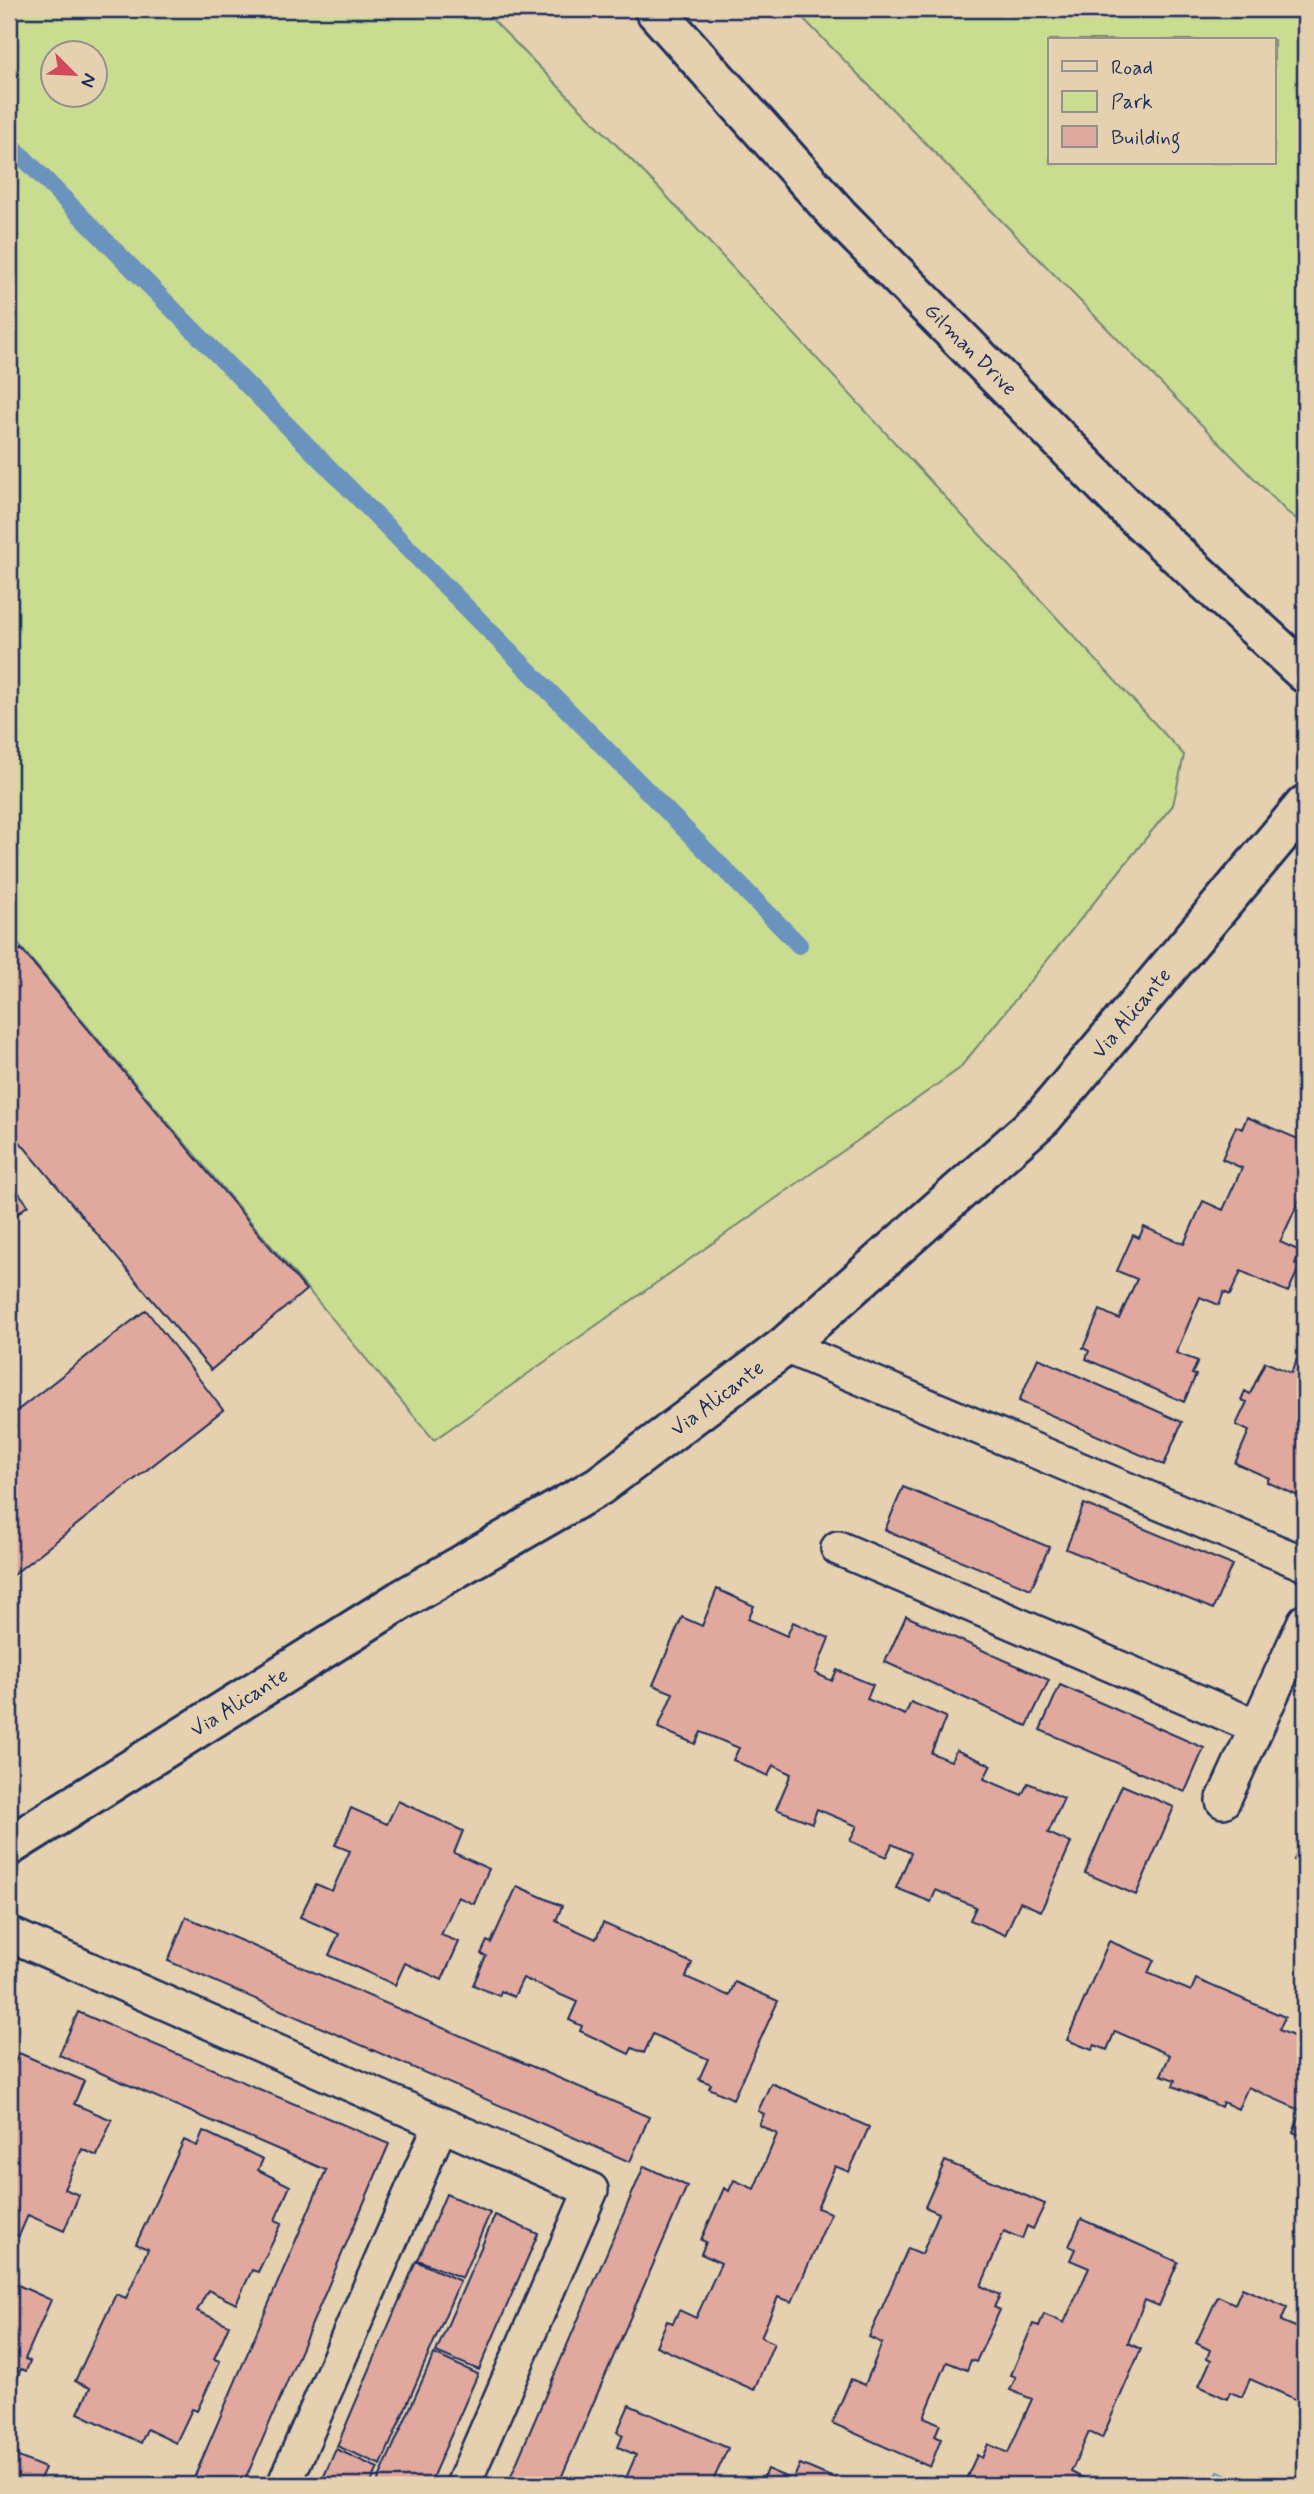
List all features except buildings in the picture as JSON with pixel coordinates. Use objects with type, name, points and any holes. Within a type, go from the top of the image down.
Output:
[{"type":"street","name":"Gilman Drive","points":[[654,9],[838,215],[1127,508],[1305,673]]},
{"type":"street","name":"Via Alicante","points":[[9,1846],[401,1600],[599,1486],[785,1346],[1043,1117],[1305,805]]},
{"type":"lane","points":[[785,1346],[1305,1564]]},
{"type":"lane","points":[[838,1548],[1255,1726]]},
{"type":"lane","points":[[1223,1801],[1305,1621]]},
{"type":"lane","points":[[9,1934],[591,2190],[463,2485]]},
{"type":"lane","points":[[284,2485],[441,2124]]},
{"type":"green space","points":[[9,9],[482,9],[659,188],[1184,755],[1173,805],[959,1069],[434,1440],[9,933]]},
{"type":"green space","points":[[794,9],[1305,9],[1305,525],[1286,511]]},
{"type":"water","points":[[1218,2471],[1250,2485],[1212,2485]]},
{"type":"waterway","points":[[9,143],[799,945]]}]
